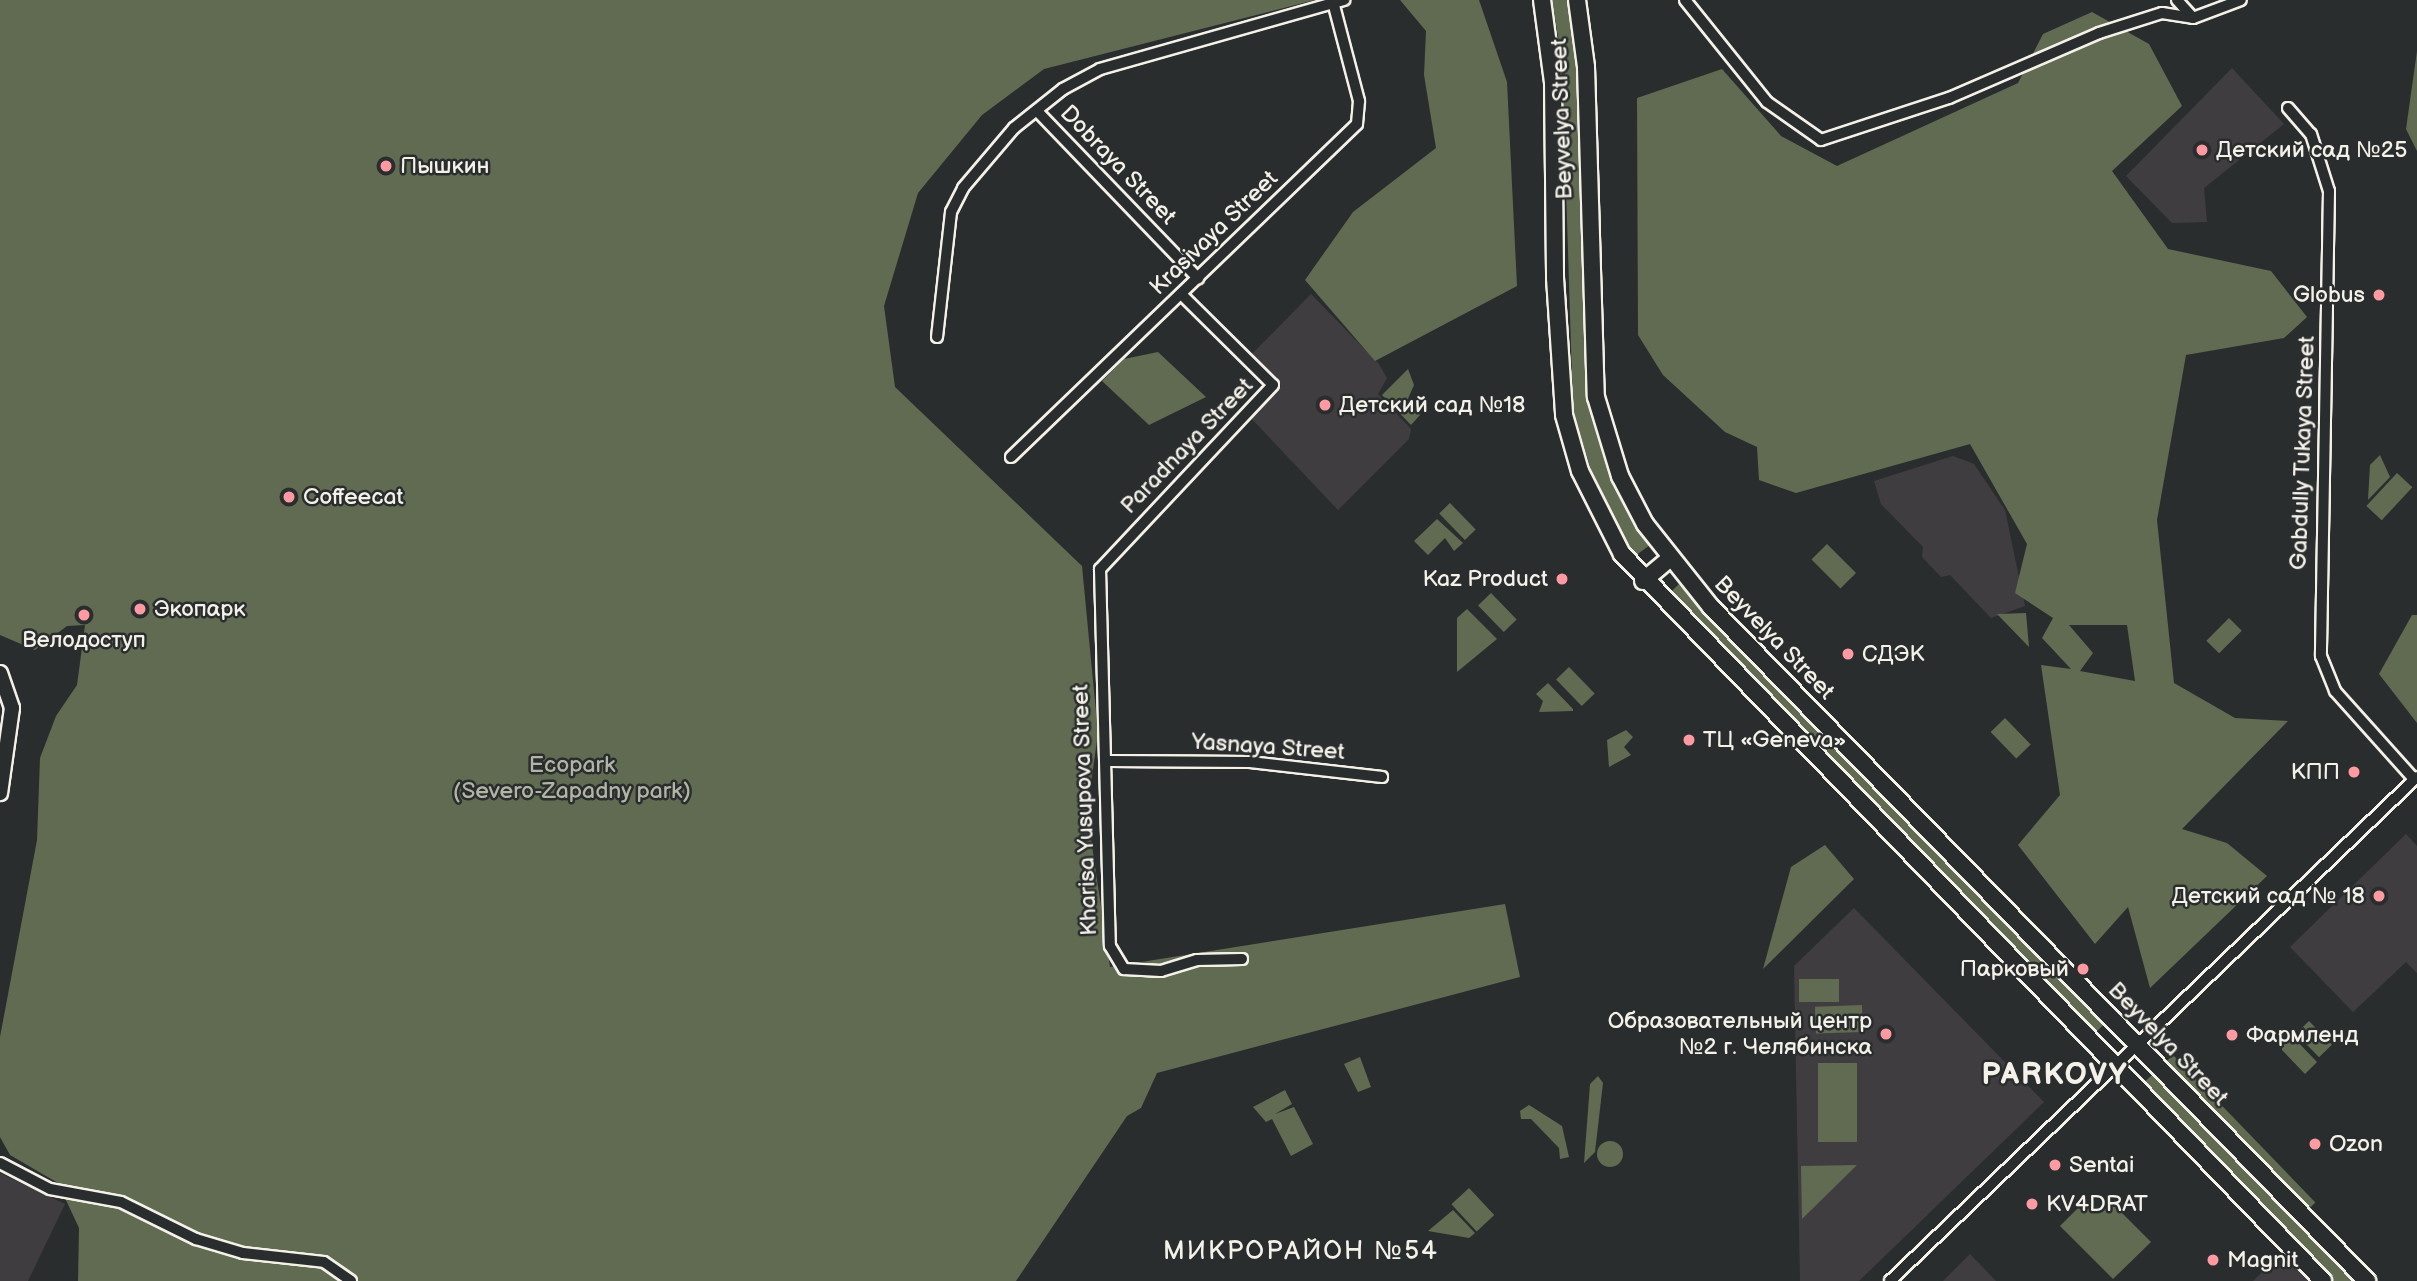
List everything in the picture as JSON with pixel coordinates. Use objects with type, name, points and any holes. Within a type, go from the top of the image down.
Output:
[{"type":"main road","name":"Beyvelya Street","points":[[1542,0],[1553,82],[1564,415],[1588,491],[1643,582],[2323,1281]]},
{"type":"main road","name":"Beyvelya Street","points":[[1577,0],[1586,67],[1596,397],[1620,476],[1669,559],[2367,1281]]},
{"type":"main road","points":[[1643,582],[1669,559]]},
{"type":"street","points":[[1685,0],[1767,102],[1821,140],[1949,97],[2099,33],[2162,13],[2193,18],[2241,0]]},
{"type":"street","points":[[2177,0],[2193,18]]},
{"type":"street","points":[[937,337],[940,269],[956,199],[1014,128],[1038,112],[1063,89],[1100,69],[1339,3]]},
{"type":"street","name":"Krasivaya Street","points":[[1011,457],[1357,124],[1359,101],[1339,3]]},
{"type":"street","name":"Gabdully Tukaya Street","points":[[2288,108],[2311,134],[2329,191],[2321,656],[2334,691],[2415,778]]},
{"type":"street","name":"Dobraya Street","points":[[1038,112],[1198,278]]},
{"type":"street","name":"Paradnaya Street","points":[[1100,569],[1271,389],[1270,380],[1181,294]]},
{"type":"street","name":"Kharisa Yusupova Street","points":[[1100,569],[1110,761],[1102,787],[1110,946],[1124,969],[1161,971],[1197,960],[1242,959]]},
{"type":"street","points":[[0,793],[12,708],[3,676]]},
{"type":"street","name":"Yasnaya Street","points":[[1110,761],[1250,762],[1382,777]]},
{"type":"street","points":[[1890,1281],[2112,1065],[2415,778]]},
{"type":"street","points":[[0,1163],[75,1195],[105,1196],[243,1253],[324,1262],[351,1281]]},
{"type":"shaded area","name":"Детский сад №25","points":[[2232,68],[2284,124],[2204,188],[2207,222],[2172,223],[2126,176]]},
{"type":"shaded area","name":"Детский сaд №18","points":[[1311,294],[1379,364],[1387,378],[1378,394],[1411,429],[1409,439],[1338,510],[1250,417],[1281,386],[1252,354]]},
{"type":"shaded area","points":[[1953,456],[1974,464],[2005,510],[2025,606],[1991,618],[1950,575],[1941,577],[1922,557],[1923,547],[1881,504],[1874,481]]},
{"type":"shaded area","name":"Детский сад № 18","points":[[2406,834],[2417,846],[2417,973],[2406,962],[2353,1012],[2290,947]]},
{"type":"shaded area","name":"Образовательный центр №2 г. Челябинска","points":[[1854,908],[2044,1102],[1859,1281],[1800,1281],[1794,966]]},
{"type":"shaded area","points":[[0,1173],[65,1204],[28,1281],[0,1281]]},
{"type":"shaded area","points":[[2284,1251],[2311,1281],[2253,1281]]},
{"type":"shaded area","points":[[1970,1254],[1996,1281],[1943,1281]]},
{"type":"green space","name":"Ecopark (Severo-Zapadny park)","points":[[0,0],[1315,0],[1044,69],[982,115],[918,193],[884,306],[895,387],[1082,566],[1098,733],[1087,812],[1110,967],[1505,904],[1520,977],[1157,1073],[1141,1108],[1127,1116],[1016,1281],[78,1281],[79,1228],[58,1183],[10,1155],[0,1137],[0,1037],[37,840],[40,758],[56,716],[77,685],[85,625],[67,626],[35,650],[0,635]]},
{"type":"green space","points":[[1400,0],[1479,0],[1507,82],[1517,286],[1375,361],[1305,280],[1353,212],[1436,148],[1424,75],[1426,31]]},
{"type":"green space","points":[[1552,0],[1568,0],[1576,44],[1588,395],[1617,491],[1650,545],[1635,556],[1594,480],[1573,410],[1562,61]]},
{"type":"green space","points":[[2092,12],[2149,44],[2182,106],[2112,171],[2168,249],[2271,271],[2307,317],[2284,338],[2186,355],[2157,520],[2174,683],[2235,718],[2288,721],[2182,829],[2227,843],[2267,876],[2150,988],[2128,907],[2095,944],[2018,845],[2060,795],[2041,665],[2071,669],[2042,638],[2053,618],[2015,593],[2027,544],[1970,444],[1796,493],[1759,480],[1757,447],[1725,432],[1663,375],[1638,335],[1637,98],[1722,69],[1781,136],[1837,166],[2018,83],[2043,34]],"holes":[[[2069,625],[2127,625],[2135,681],[2080,671],[2093,653]]]},
{"type":"green space","points":[[2417,51],[2417,151],[2406,129]]},
{"type":"green space","points":[[1158,352],[1206,397],[1149,425],[1102,381],[1124,359]]},
{"type":"green space","points":[[1408,369],[1414,385],[1407,401],[1420,415],[1411,425],[1382,395]]},
{"type":"green space","points":[[2380,455],[2390,477],[2368,500],[2370,465]]},
{"type":"green space","points":[[2397,473],[2412,487],[2382,520],[2366,506]]},
{"type":"green space","points":[[1450,503],[1476,530],[1465,540],[1439,513]]},
{"type":"green space","points":[[1437,519],[1463,543],[1454,551],[1445,538],[1428,555],[1414,541]]},
{"type":"green space","points":[[1827,544],[1856,573],[1840,589],[1811,560]]},
{"type":"green space","points":[[1679,584],[2104,1024],[2092,1036],[1667,596]]},
{"type":"green space","points":[[1491,593],[1517,620],[1504,632],[1478,606]]},
{"type":"green space","points":[[1467,609],[1497,639],[1457,672],[1457,618]]},
{"type":"green space","points":[[2026,613],[2029,647],[1997,614]]},
{"type":"green space","points":[[2412,615],[2417,615],[2417,723],[2379,674]]},
{"type":"green space","points":[[2229,618],[2242,631],[2219,653],[2206,641]]},
{"type":"green space","points":[[1569,667],[1595,694],[1582,706],[1556,680]]},
{"type":"green space","points":[[1548,683],[1573,711],[1539,712],[1543,701],[1536,694]]},
{"type":"green space","points":[[2005,718],[2031,745],[2016,759],[1991,732]]},
{"type":"green space","points":[[1626,730],[1633,737],[1624,747],[1631,755],[1609,767],[1607,740]]},
{"type":"green space","points":[[1825,845],[1854,879],[1763,969],[1791,867]]},
{"type":"green space","points":[[1799,979],[1839,979],[1839,1002],[1799,1002]]},
{"type":"green space","points":[[1862,1005],[1863,1032],[1816,1034],[1815,1007]]},
{"type":"green space","points":[[2309,1021],[2332,1045],[2319,1057],[2296,1034]]},
{"type":"green space","points":[[2282,1037],[2293,1037],[2317,1062],[2305,1074],[2282,1050]]},
{"type":"green space","points":[[2173,1055],[2315,1202],[2307,1210],[2165,1063]]},
{"type":"green space","points":[[1360,1057],[1371,1087],[1358,1092],[1344,1064]]},
{"type":"green space","points":[[1818,1063],[1857,1063],[1857,1142],[1818,1142]]},
{"type":"green space","points":[[2154,1073],[2355,1281],[2333,1281],[2142,1084]]},
{"type":"green space","points":[[1598,1076],[1603,1083],[1595,1152],[1584,1163],[1590,1084]]},
{"type":"green space","points":[[1285,1090],[1292,1104],[1275,1114],[1294,1107],[1313,1144],[1291,1156],[1272,1119],[1266,1122],[1253,1107]]},
{"type":"green space","points":[[1529,1105],[1562,1126],[1569,1157],[1560,1159],[1559,1148],[1531,1119],[1521,1119],[1520,1111]]},
{"type":"green space","points":[[1610,1141],[1619,1145],[1623,1154],[1619,1163],[1610,1167],[1601,1163],[1597,1154],[1601,1145]]},
{"type":"green space","points":[[1857,1165],[1802,1219],[1801,1166]]},
{"type":"green space","points":[[1469,1188],[1494,1215],[1477,1231],[1451,1204]]},
{"type":"green space","points":[[2115,1206],[2151,1242],[2113,1279],[2060,1226],[2079,1207]]},
{"type":"green space","points":[[1453,1210],[1475,1233],[1469,1238],[1428,1231]]},
{"type":"place","name":"Детский сад №25","points":[[2202,150]]},
{"type":"place","name":"Пышкин","points":[[386,166]]},
{"type":"place","name":"Globus","points":[[2379,295]]},
{"type":"place","name":"Детский сaд №18","points":[[1325,405]]},
{"type":"place","name":"Coffeecat","points":[[289,497]]},
{"type":"place","name":"Kaz Product","points":[[1562,579]]},
{"type":"place","name":"Экопарк","points":[[140,609]]},
{"type":"place","name":"Велодоступ","points":[[84,615]]},
{"type":"place","name":"СДЭК","points":[[1848,654]]},
{"type":"place","name":"ТЦ «Geneva»","points":[[1689,740]]},
{"type":"place","name":"КПП","points":[[2354,772]]},
{"type":"place","name":"Детский сад № 18","points":[[2379,896]]},
{"type":"place","name":"Парковый","points":[[2083,969]]},
{"type":"place","name":"Образовательный центр №2 г. Челябинска","points":[[1886,1034]]},
{"type":"place","name":"Фармленд","points":[[2232,1035]]},
{"type":"place","name":"Ozon","points":[[2315,1144]]},
{"type":"place","name":"Sentai","points":[[2055,1165]]},
{"type":"place","name":"KV4DRAT","points":[[2032,1204]]},
{"type":"place","name":"Magnit","points":[[2213,1260]]},
{"type":"district","name":"PARKOVY","points":[[2055,1075]]},
{"type":"district","name":"МИКРОРАЙОН №54","points":[[1301,1252]]}]
